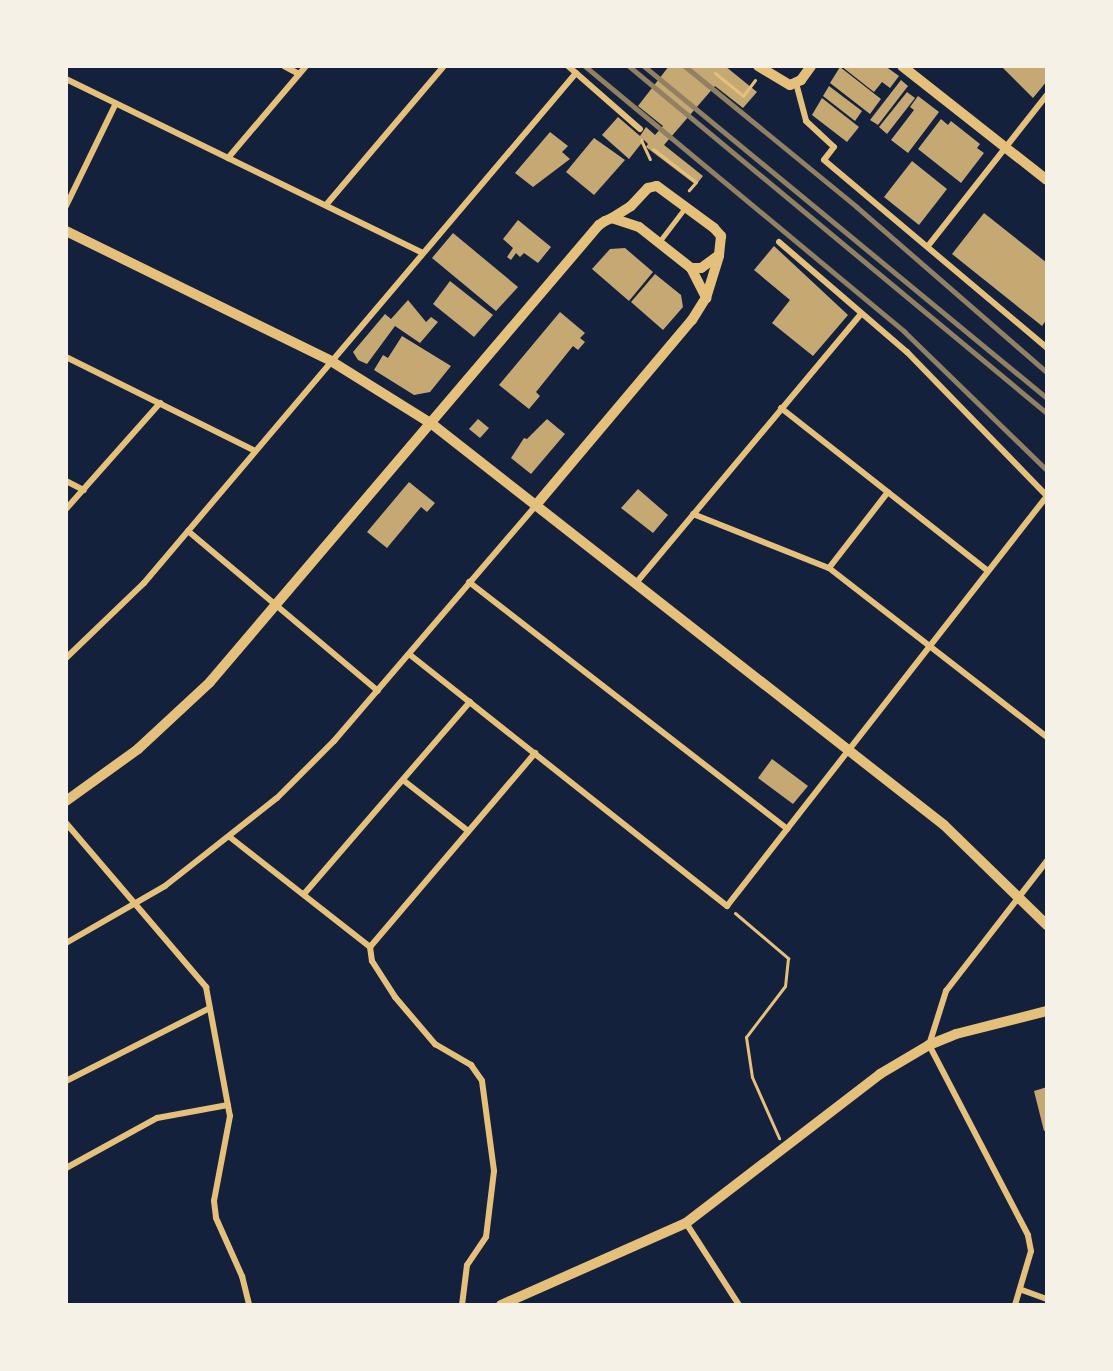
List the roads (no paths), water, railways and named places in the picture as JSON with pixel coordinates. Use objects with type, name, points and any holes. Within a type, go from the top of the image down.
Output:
[{"type":"street","points":[[284,66],[299,74]]},
{"type":"street","points":[[228,158],[306,66]]},
{"type":"street","points":[[327,205],[444,66]]},
{"type":"street","points":[[568,66],[640,129]]},
{"type":"street","points":[[758,66],[783,83],[796,83]]},
{"type":"street","points":[[796,83],[810,66]]},
{"type":"street","points":[[902,66],[1047,180]]},
{"type":"street","points":[[66,658],[119,610],[188,531],[576,73]]},
{"type":"street","points":[[66,79],[423,253]]},
{"type":"street","points":[[796,83],[806,121],[834,147],[824,160],[1047,348]]},
{"type":"street","points":[[928,246],[1047,95]]},
{"type":"street","points":[[66,206],[116,104]]},
{"type":"street","points":[[66,801],[175,717],[277,606],[599,225],[631,206],[648,188],[657,186],[687,206],[721,236],[719,255],[706,298],[692,320],[334,741],[231,838],[136,904],[66,943]]},
{"type":"street","points":[[631,206],[639,227]]},
{"type":"street","points":[[612,218],[639,227],[691,268],[706,298]]},
{"type":"street","points":[[66,231],[331,361],[432,424],[944,825],[1021,896],[1047,925]]},
{"type":"street","points":[[409,654],[727,906],[928,645],[1047,496],[907,352],[779,242]]},
{"type":"street","points":[[691,268],[701,268],[719,255]]},
{"type":"street","points":[[636,583],[861,314]]},
{"type":"street","points":[[66,357],[255,451]]},
{"type":"street","points":[[66,509],[160,403]]},
{"type":"street","points":[[781,408],[987,570]]},
{"type":"street","points":[[66,481],[84,490]]},
{"type":"street","points":[[829,568],[888,492]]},
{"type":"street","points":[[693,514],[829,568],[1047,737]]},
{"type":"street","points":[[188,531],[378,691]]},
{"type":"street","points":[[470,582],[787,829]]},
{"type":"street","points":[[304,894],[470,702]]},
{"type":"street","points":[[370,947],[535,753]]},
{"type":"street","points":[[403,780],[468,831]]},
{"type":"street","points":[[66,823],[206,987],[230,1116],[214,1201],[216,1218],[242,1276],[249,1305]]},
{"type":"street","points":[[231,838],[370,947],[372,961],[395,998],[435,1044],[471,1065],[482,1081],[494,1172],[486,1237],[467,1265],[462,1305]]},
{"type":"street","points":[[1015,1305],[1022,1290],[1031,1251],[1028,1235],[929,1045],[946,992],[1047,861]]},
{"type":"street","points":[[66,1081],[210,1008]]},
{"type":"street","points":[[501,1305],[686,1223],[880,1074],[929,1045],[956,1034],[1047,1011]]},
{"type":"street","points":[[66,1168],[157,1118],[228,1105]]},
{"type":"street","points":[[686,1223],[739,1305]]},
{"type":"street","points":[[1022,1290],[1047,1299]]},
{"type":"lane","points":[[658,243],[687,206]]},
{"type":"railway","points":[[585,66],[904,331],[1047,470]]},
{"type":"railway","points":[[629,66],[1047,413]]},
{"type":"railway","points":[[644,66],[1047,398]]},
{"type":"railway","points":[[685,66],[857,207],[1047,372]]}]
